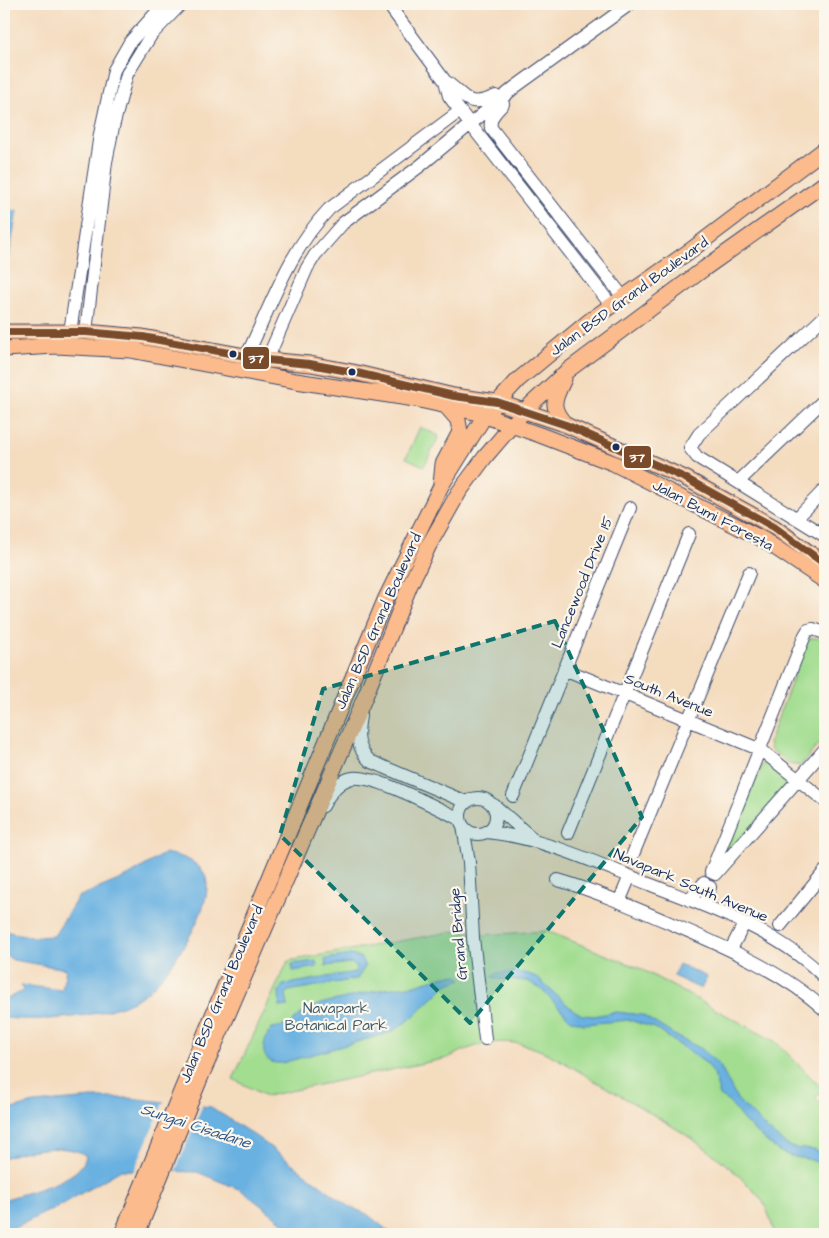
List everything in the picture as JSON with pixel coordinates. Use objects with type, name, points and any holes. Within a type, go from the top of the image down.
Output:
[{"type":"main road","name":"Jalan BSD Grand Boulevard","points":[[122,1234],[137,1223],[254,935],[385,600],[441,486],[484,417],[511,390],[518,380],[617,301],[691,250],[825,149]]},
{"type":"main road","name":"Jalan BSD Grand Boulevard","points":[[254,935],[306,834],[429,545],[463,487],[525,410],[568,371],[698,274],[825,183]]},
{"type":"main road","name":"Jalan Bumi Foresta","points":[[4,332],[86,332],[161,340],[246,357],[310,364],[353,372],[454,396],[497,402],[566,425],[685,478],[774,527],[825,564]]},
{"type":"main road","name":"Jalan Bumi Foresta","points":[[4,349],[64,346],[130,350],[296,381],[445,404],[613,463],[764,540],[825,582]]},
{"type":"main road","points":[[566,425],[558,417],[554,406],[556,396],[568,371]]},
{"type":"main road","points":[[441,486],[443,464],[460,432],[458,420],[445,404]]},
{"type":"street","points":[[86,332],[84,282],[100,134],[114,70],[130,42],[164,4]]},
{"type":"street","points":[[70,332],[84,282],[108,153],[127,74],[146,42],[163,19],[181,4]]},
{"type":"street","points":[[388,4],[445,81],[472,103],[481,103],[515,88]]},
{"type":"street","points":[[267,360],[298,287],[315,255],[343,223],[420,166],[470,123],[515,88],[630,4]]},
{"type":"street","points":[[445,81],[449,96],[585,274],[617,301]]},
{"type":"street","points":[[515,88],[493,115],[490,122],[491,128],[596,265],[617,301]]},
{"type":"street","points":[[246,357],[289,261],[314,224],[329,209],[460,110]]},
{"type":"street","points":[[408,150],[414,150],[421,156],[420,166]]},
{"type":"street","points":[[585,274],[593,274],[596,265]]},
{"type":"street","points":[[274,296],[275,304],[279,308],[284,306],[298,287]]},
{"type":"street","points":[[825,316],[693,440],[690,448],[692,453],[825,536]]},
{"type":"street","points":[[738,482],[825,399]]},
{"type":"street","points":[[797,518],[825,490]]},
{"type":"street","name":"Lancewood Drive 15","points":[[513,796],[630,508]]},
{"type":"street","points":[[568,832],[689,534]]},
{"type":"street","points":[[631,859],[749,573]]},
{"type":"street","points":[[705,906],[710,879],[805,635],[808,630],[813,629],[825,634]]},
{"type":"street","name":"South Avenue","points":[[564,670],[761,750],[825,801]]},
{"type":"street","points":[[364,699],[358,731],[360,749],[370,761],[466,802]]},
{"type":"street","points":[[689,900],[710,879],[825,749]]},
{"type":"street","points":[[394,789],[401,774]]},
{"type":"street","points":[[306,834],[324,802],[341,782],[352,778],[362,778],[421,801],[461,822],[471,833],[486,832]]},
{"type":"street","points":[[421,801],[427,785]]},
{"type":"street","points":[[461,822],[461,809],[466,802],[478,797],[492,804],[496,819],[486,832],[470,862]]},
{"type":"street","name":"Navapark South Avenue","points":[[492,804],[534,839]]},
{"type":"street","name":"Grand Bridge","points":[[461,822],[470,862],[473,938],[485,1039]]},
{"type":"street","name":"Navapark South Avenue","points":[[486,832],[534,839],[705,906],[744,924],[786,947],[825,978]]},
{"type":"street","points":[[780,926],[825,872]]},
{"type":"street","points":[[619,902],[630,876]]},
{"type":"street","points":[[558,880],[619,902],[731,949],[796,988],[825,1010]]},
{"type":"street","points":[[731,949],[744,924]]},
{"type":"highlighted area","points":[[555,621],[642,817],[470,1023],[280,835],[323,689]]},
{"type":"green space","points":[[420,427],[439,436],[424,466],[406,458]]},
{"type":"green space","points":[[811,638],[818,638],[825,644],[825,737],[800,766],[789,764],[770,749],[769,742],[807,641]]},
{"type":"green space","points":[[765,763],[788,778],[788,784],[727,857],[723,854],[762,765]]},
{"type":"green space","name":"Navapark Botanical Park","points":[[456,931],[482,935],[547,931],[639,968],[776,1042],[824,1090],[815,1097],[825,1108],[825,1234],[775,1234],[761,1199],[726,1164],[707,1149],[666,1122],[564,1062],[524,1045],[504,1042],[485,1044],[475,1046],[448,1058],[266,1096],[233,1079],[288,961]]},
{"type":"water","points":[[4,209],[17,211],[9,257],[4,257]]},
{"type":"water","points":[[165,853],[189,860],[202,870],[207,882],[206,898],[191,934],[168,969],[156,983],[147,992],[133,1001],[98,1013],[58,1018],[4,1018],[4,1000],[23,991],[21,985],[62,990],[66,969],[13,960],[4,954],[4,931],[35,937],[54,936],[78,897],[128,876]]},
{"type":"water","points":[[351,955],[361,958],[365,967],[357,979],[288,991],[286,994],[288,1006],[280,1007],[279,991],[283,985],[355,972],[357,967],[352,963],[326,966],[325,959]]},
{"type":"water","points":[[316,961],[317,967],[293,971],[292,964]]},
{"type":"water","points":[[679,964],[707,977],[701,989],[673,976]]},
{"type":"water","points":[[517,972],[536,977],[572,1009],[582,1015],[594,1016],[616,1012],[642,1015],[676,1036],[702,1049],[720,1066],[737,1099],[769,1131],[794,1148],[815,1150],[825,1156],[825,1168],[815,1161],[785,1154],[767,1142],[720,1096],[714,1074],[707,1064],[655,1028],[629,1020],[584,1024],[571,1020],[542,990],[528,981],[492,977],[497,973]]},
{"type":"water","points":[[457,975],[462,979],[446,985],[413,1017],[392,1032],[282,1063],[274,1063],[265,1056],[264,1045],[272,1028],[289,1025],[302,1013],[320,1004],[384,989],[415,985],[445,976]]},
{"type":"water","name":"Sungai Cisadane","points":[[92,1098],[129,1098],[211,1107],[258,1138],[350,1207],[367,1214],[392,1234],[298,1234],[241,1190],[197,1172],[121,1170],[63,1204],[4,1233],[4,1200],[64,1179],[82,1165],[86,1156],[69,1149],[58,1148],[22,1152],[4,1158],[4,1111],[34,1103]]},
{"type":"pier","points":[[165,1099],[203,1104],[174,1175],[133,1173]]},
{"type":"transit line","name":"37","points":[[4,332],[86,332],[143,337],[267,360],[310,364],[353,372],[454,396],[497,402],[566,425],[685,478],[774,527],[825,564]]}]
